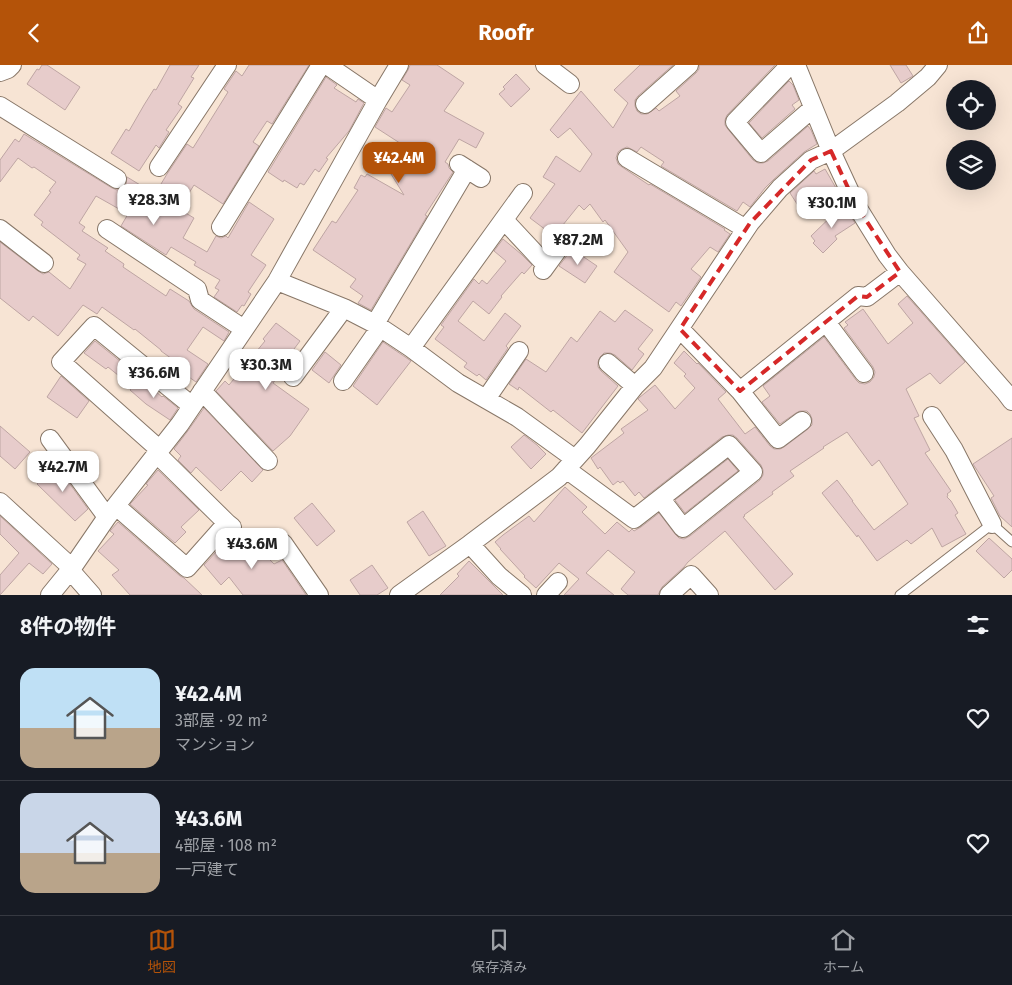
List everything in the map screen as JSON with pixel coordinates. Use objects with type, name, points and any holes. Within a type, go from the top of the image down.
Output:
[{"type":"street","points":[[0,72],[12,65]]},
{"type":"street","points":[[159,167],[227,65]]},
{"type":"street","points":[[221,227],[321,65]]},
{"type":"street","points":[[327,65],[378,99]]},
{"type":"street","points":[[50,595],[71,569],[111,512],[180,424],[277,281],[378,99],[399,65]]},
{"type":"street","points":[[544,65],[570,85]]},
{"type":"street","points":[[644,104],[689,65]]},
{"type":"street","points":[[790,65],[735,122],[761,153],[814,108]]},
{"type":"street","points":[[796,65],[831,151],[856,205],[887,255],[1012,401]]},
{"type":"street","points":[[399,595],[559,477],[653,368],[746,229],[780,189],[811,160],[831,151],[879,117],[929,69]]},
{"type":"street","points":[[0,107],[117,179]]},
{"type":"street","points":[[628,158],[746,229]]},
{"type":"street","points":[[343,381],[469,170]]},
{"type":"street","points":[[411,348],[523,193]]},
{"type":"street","points":[[504,220],[545,267],[567,237]]},
{"type":"street","points":[[0,229],[44,263]]},
{"type":"street","points":[[106,229],[197,289],[200,300],[244,329]]},
{"type":"street","points":[[740,391],[858,295],[867,297],[900,271]]},
{"type":"street","points":[[277,281],[344,308],[377,326],[411,348],[458,383],[518,417],[634,519],[729,445],[753,472],[683,528],[661,499]]},
{"type":"street","points":[[293,377],[344,308]]},
{"type":"street","points":[[826,322],[864,373]]},
{"type":"street","points":[[50,439],[111,512],[187,568],[229,525],[158,452],[61,362],[94,326],[192,406]]},
{"type":"street","points":[[680,329],[740,391],[778,439],[802,421]]},
{"type":"street","points":[[486,399],[519,351]]},
{"type":"street","points":[[608,363],[635,387]]},
{"type":"street","points":[[202,391],[268,461]]},
{"type":"street","points":[[932,416],[954,450],[992,524]]},
{"type":"street","points":[[0,502],[71,569],[92,595]]},
{"type":"street","points":[[283,543],[319,595]]},
{"type":"street","points":[[470,544],[499,576],[522,595]]},
{"type":"street","points":[[669,595],[690,575],[709,595]]},
{"type":"street","points":[[546,595],[558,582]]},
{"type":"lane","points":[[900,595],[992,524],[1012,542]]},
{"type":"highlighted area","points":[[831,151],[856,205],[900,272],[867,297],[858,296],[740,391],[680,329],[750,223],[811,160]]},
{"type":"building","points":[[42,65],[47,65],[80,87],[65,110],[27,84]]},
{"type":"building","points":[[170,65],[199,65],[191,77],[194,78],[178,104],[182,107],[166,130],[169,132],[159,148],[156,145],[139,171],[111,153],[126,129],[129,131]]},
{"type":"building","points":[[249,65],[309,65],[272,124],[267,121],[253,142],[259,146],[223,204],[194,185],[179,209],[194,218],[183,238],[207,252],[216,236],[221,238],[226,236],[228,238],[249,202],[274,219],[251,255],[266,265],[248,292],[251,294],[244,306],[242,305],[237,312],[214,297],[219,290],[215,288],[220,280],[194,265],[196,262],[171,247],[166,255],[121,226],[128,214],[96,196],[79,223],[85,227],[82,231],[108,248],[105,251],[124,264],[123,267],[166,296],[170,289],[189,301],[194,309],[229,332],[224,341],[203,327],[187,350],[208,364],[196,382],[186,375],[188,372],[186,369],[135,329],[102,307],[97,314],[83,305],[58,336],[33,316],[29,321],[0,298],[0,242],[38,271],[43,274],[49,272],[70,289],[86,264],[77,259],[80,255],[41,225],[43,222],[34,215],[56,182],[18,158],[0,182],[0,160],[15,139],[19,142],[24,134],[117,190],[126,184],[127,177],[155,194],[187,144],[193,148],[228,92],[224,89],[236,71],[242,76]]},
{"type":"building","points":[[410,65],[437,65],[464,83],[444,111],[484,133],[476,148],[459,139],[445,162],[453,172],[425,215],[427,216],[371,310],[358,303],[363,296],[350,287],[356,279],[313,250],[332,221],[336,223],[358,190],[354,188],[361,175],[365,177],[367,174],[404,195],[383,161],[406,147],[375,127],[386,108],[392,112],[410,85],[402,80]]},
{"type":"building","points":[[640,65],[673,65],[635,100],[637,111],[641,114],[647,114],[656,108],[659,111],[680,96],[676,91],[696,73],[699,65],[775,65],[727,115],[725,125],[753,160],[758,163],[768,161],[808,126],[817,144],[804,152],[773,180],[750,207],[743,202],[737,211],[661,166],[664,162],[641,147],[637,152],[627,147],[618,152],[616,158],[618,164],[622,167],[725,229],[730,234],[718,252],[710,247],[691,269],[701,277],[681,306],[676,302],[669,312],[614,272],[628,252],[605,220],[603,222],[590,204],[584,210],[579,205],[554,236],[530,218],[555,184],[543,177],[556,156],[580,172],[592,154],[570,128],[558,138],[550,130],[581,91],[613,128],[628,103],[614,90]]},
{"type":"building","points":[[890,65],[906,65],[913,76],[901,83]]},
{"type":"building","points":[[516,74],[530,89],[511,107],[499,94]]},
{"type":"building","points":[[326,77],[337,85],[334,88],[356,102],[358,99],[364,103],[349,131],[326,158],[328,159],[319,172],[315,169],[304,185],[300,183],[297,188],[284,180],[283,182],[268,172]]},
{"type":"building","points":[[789,81],[793,85],[799,100],[792,105],[795,109],[762,138],[749,123]]},
{"type":"building","points":[[825,169],[836,188],[803,209],[801,206],[799,207],[790,193],[814,171],[816,174]]},
{"type":"building","points":[[843,205],[855,223],[835,236],[837,239],[823,253],[813,243],[815,241],[811,236]]},
{"type":"building","points":[[503,239],[532,265],[524,274],[522,272],[501,296],[489,314],[473,301],[458,321],[484,341],[505,313],[521,326],[506,346],[508,348],[486,380],[479,374],[477,376],[464,367],[467,363],[435,339],[444,327],[441,325],[474,279],[479,284],[482,280],[487,284],[506,261],[494,251]]},
{"type":"building","points":[[572,249],[597,266],[585,283],[559,266]]},
{"type":"building","points":[[907,296],[965,362],[940,384],[930,373],[906,389],[919,416],[914,418],[930,450],[925,453],[951,491],[947,494],[947,497],[958,513],[955,515],[966,534],[942,547],[932,528],[911,544],[907,540],[877,561],[858,535],[857,537],[822,493],[837,480],[874,530],[908,504],[879,460],[872,466],[847,432],[790,471],[794,476],[743,517],[793,574],[775,590],[725,531],[688,562],[662,587],[658,595],[628,595],[621,589],[635,572],[608,550],[586,573],[614,595],[564,595],[579,579],[559,563],[536,588],[524,577],[495,542],[529,516],[534,522],[565,487],[587,507],[582,512],[605,534],[617,522],[629,532],[632,529],[634,531],[659,513],[679,538],[684,539],[690,536],[760,480],[763,470],[761,465],[737,438],[733,435],[728,435],[722,437],[644,498],[639,492],[635,496],[623,481],[620,483],[618,481],[613,485],[600,467],[598,469],[591,458],[624,433],[621,429],[648,410],[638,399],[655,385],[675,409],[695,388],[684,376],[686,374],[674,363],[684,351],[726,392],[718,399],[745,434],[755,427],[770,446],[774,449],[780,449],[808,429],[812,425],[812,419],[807,411],[800,411],[780,424],[762,402],[770,396],[763,386],[824,337],[859,383],[865,384],[870,382],[875,372],[873,367],[844,328],[848,325],[845,322],[863,309],[888,344],[913,323],[898,304]]},
{"type":"building","points":[[625,310],[653,330],[638,349],[644,354],[632,370],[615,355],[604,353],[600,357],[598,367],[618,386],[582,433],[519,387],[518,390],[509,384],[526,359],[546,372],[571,337],[577,342],[600,311],[615,322]]},
{"type":"building","points":[[276,323],[300,341],[273,377],[276,379],[273,383],[309,409],[290,436],[273,451],[216,391],[225,381],[229,385],[265,341],[263,339]]},
{"type":"building","points":[[95,341],[136,374],[129,384],[108,367],[106,369],[84,353]]},
{"type":"building","points":[[383,342],[411,361],[377,405],[353,386]]},
{"type":"building","points":[[325,352],[341,365],[329,383],[312,370]]},
{"type":"building","points":[[61,376],[89,401],[77,418],[47,397]]},
{"type":"building","points":[[140,378],[178,408],[170,420],[146,404],[130,390]]},
{"type":"building","points":[[204,408],[263,470],[252,482],[241,471],[221,491],[196,467],[191,473],[178,460],[181,456],[174,449]]},
{"type":"building","points":[[0,426],[30,452],[15,469],[0,456]]},
{"type":"building","points":[[524,435],[546,454],[531,469],[511,447]]},
{"type":"building","points":[[1012,438],[1012,527],[1000,516],[991,498],[994,496],[973,464]]},
{"type":"building","points":[[728,459],[738,471],[685,513],[675,500]]},
{"type":"building","points":[[56,465],[88,509],[75,521],[37,484]]},
{"type":"building","points":[[158,470],[199,510],[181,527],[186,532],[175,543],[130,504],[148,485],[146,484]]},
{"type":"building","points":[[312,503],[335,531],[317,546],[294,518]]},
{"type":"building","points":[[423,511],[446,546],[429,556],[407,522]]},
{"type":"building","points":[[0,516],[52,564],[43,574],[29,563],[0,595],[0,575],[19,553],[0,534]]},
{"type":"building","points":[[118,522],[202,595],[130,595],[112,575],[119,570],[98,551],[114,534],[110,531]]},
{"type":"building","points":[[242,531],[274,564],[282,560],[306,595],[243,595],[229,577],[221,585],[204,565],[230,537],[235,538]]},
{"type":"building","points":[[989,538],[1012,559],[1012,570],[1004,578],[976,551]]},
{"type":"building","points":[[469,561],[503,595],[440,595],[459,576],[457,574]]},
{"type":"building","points":[[372,565],[388,588],[377,595],[360,595],[350,580]]}]
